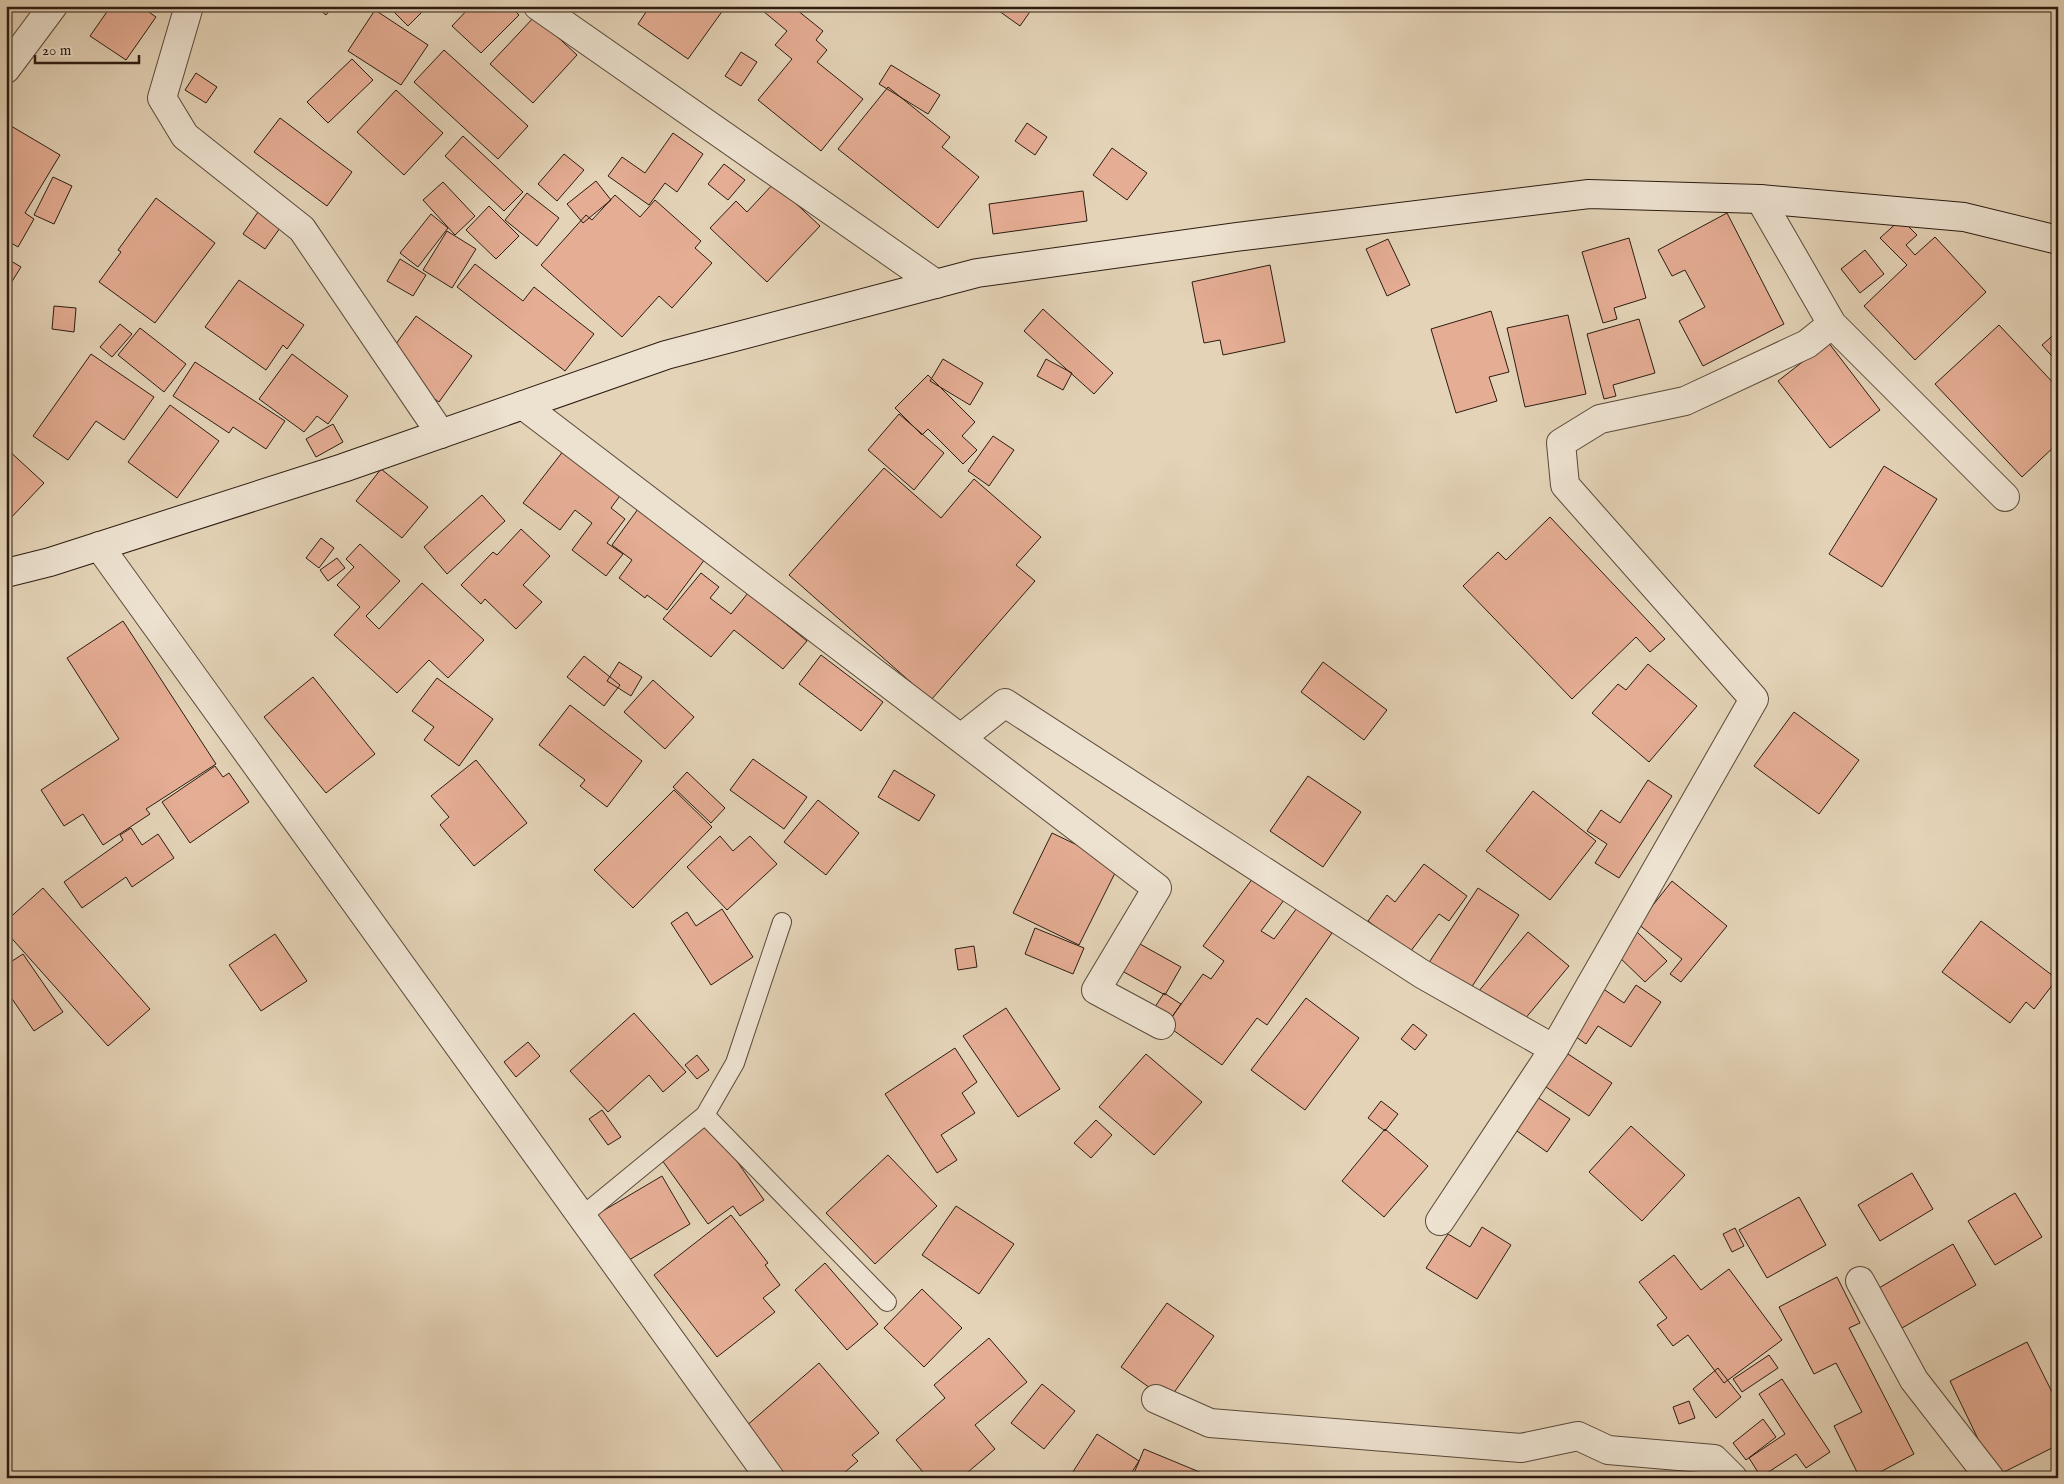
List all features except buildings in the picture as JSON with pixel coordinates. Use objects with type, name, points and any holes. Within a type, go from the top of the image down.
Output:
[{"type":"street","points":[[6,69],[52,6]]},
{"type":"street","points":[[189,6],[162,98],[185,136],[302,229],[441,434]]},
{"type":"street","points":[[538,6],[936,284]]},
{"type":"street","points":[[6,573],[50,562],[343,468],[666,355],[977,273],[1589,194],[1760,199],[1964,217],[2058,240]]},
{"type":"street","points":[[1760,199],[1832,324],[2005,497]]},
{"type":"street","points":[[1440,1221],[1554,1049],[1754,699],[1565,485],[1561,443],[1600,419],[1685,401],[1807,344],[1832,324]]},
{"type":"street","points":[[523,405],[1157,888],[1096,990],[1161,1026]]},
{"type":"street","points":[[99,546],[770,1478]]},
{"type":"street","points":[[961,738],[1005,703],[1422,974],[1554,1049]]},
{"type":"street","points":[[1860,1281],[1914,1380],[1990,1478]]},
{"type":"street","points":[[1156,1399],[1210,1424],[1521,1448],[1578,1436],[1608,1450],[1714,1459],[1733,1478]]},
{"type":"lane","points":[[582,1216],[705,1115],[735,1063],[782,922]]},
{"type":"lane","points":[[705,1115],[887,1302]]}]
